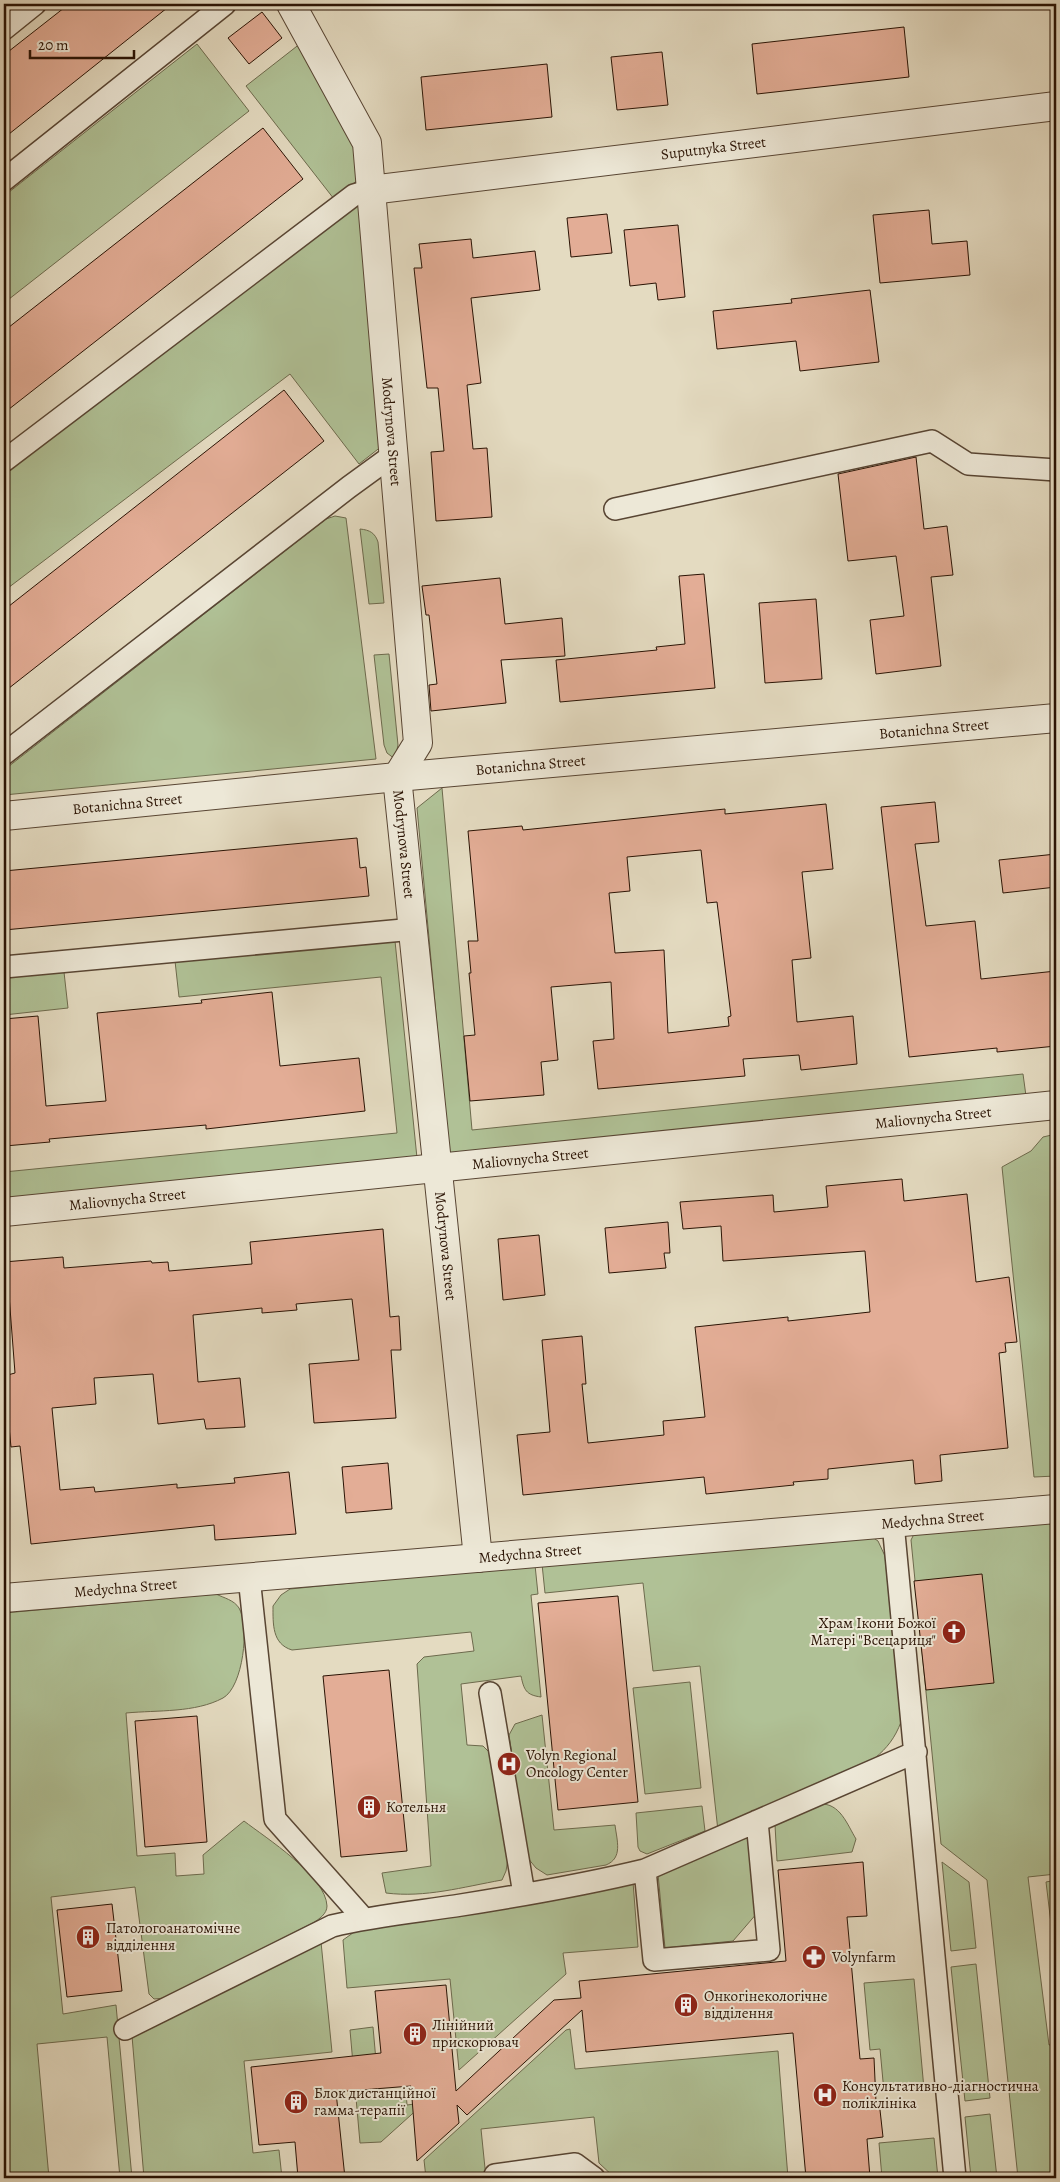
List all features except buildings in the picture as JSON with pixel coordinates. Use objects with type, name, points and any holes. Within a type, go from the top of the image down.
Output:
[{"type":"street","name":"Modrynova Street","points":[[291,4],[367,143],[418,743],[397,777],[478,1558]]},
{"type":"street","name":"Suputnyka Street","points":[[371,190],[1056,106]]},
{"type":"street","name":"Botanichna Street","points":[[4,816],[397,777],[1056,718]]},
{"type":"street","name":"Maliovnycha Street","points":[[4,1212],[1056,1105]]},
{"type":"street","name":"Medychna Street","points":[[4,1598],[1056,1509]]},
{"type":"lane","points":[[4,29],[35,4]]},
{"type":"lane","points":[[4,180],[225,4]]},
{"type":"lane","points":[[4,461],[354,195],[371,190]]},
{"type":"lane","points":[[615,509],[932,441],[968,464],[1056,470]]},
{"type":"lane","points":[[4,754],[341,493],[394,456]]},
{"type":"lane","points":[[4,967],[414,929]]},
{"type":"lane","points":[[893,1523],[955,2178]]},
{"type":"lane","points":[[249,1577],[275,1819],[363,1918]]},
{"type":"lane","points":[[490,1693],[524,1894]]},
{"type":"lane","points":[[125,2029],[332,1926],[363,1918],[609,1880],[645,1870],[916,1752]]},
{"type":"lane","points":[[645,1870],[654,1960],[769,1950],[758,1821]]},
{"type":"lane","points":[[495,2175],[575,2164],[594,2178]]},
{"type":"green space","points":[[301,43],[357,146],[359,179],[334,199],[246,86]]},
{"type":"green space","points":[[197,44],[249,111],[4,303],[4,196]]},
{"type":"green space","points":[[362,202],[382,446],[359,464],[290,374],[4,591],[4,474]]},
{"type":"green space","points":[[335,516],[346,518],[376,759],[4,795],[4,770],[326,519]]},
{"type":"green space","points":[[360,529],[372,532],[378,542],[384,603],[369,604]]},
{"type":"green space","points":[[389,654],[398,745],[395,759],[387,753],[384,745],[374,655]]},
{"type":"green space","points":[[442,788],[472,1130],[1023,1074],[1026,1096],[449,1155],[417,808]]},
{"type":"green space","points":[[395,941],[417,1158],[4,1200],[4,1172],[397,1133],[381,977],[179,997],[175,961]]},
{"type":"green space","points":[[64,972],[68,1008],[4,1015],[4,977]]},
{"type":"green space","points":[[1056,1134],[1056,1476],[1034,1477],[1002,1167],[1031,1151],[1043,1137]]},
{"type":"green space","points":[[1056,1515],[1056,1874],[1028,1877],[1049,2045],[1056,2044],[1056,2178],[1018,2178],[987,1880],[941,1844],[911,1540],[915,1532]]},
{"type":"green space","points":[[872,1537],[878,1541],[885,1556],[901,1722],[896,1733],[875,1758],[718,1831],[700,1666],[653,1671],[643,1583],[545,1593],[542,1564]]},
{"type":"green space","points":[[535,1565],[538,1594],[531,1595],[541,1697],[526,1691],[521,1676],[461,1684],[467,1745],[483,1746],[493,1756],[508,1859],[502,1880],[430,1893],[386,1893],[382,1873],[431,1866],[417,1664],[424,1657],[474,1651],[471,1632],[292,1650],[285,1647],[277,1638],[273,1606],[281,1595],[290,1589]]},
{"type":"green space","points":[[216,1594],[237,1605],[244,1628],[243,1656],[240,1669],[230,1692],[212,1703],[188,1709],[126,1713],[137,1856],[175,1853],[176,1876],[204,1874],[203,1855],[244,1821],[280,1847],[306,1870],[317,1882],[324,1894],[327,1909],[313,1923],[165,1998],[154,1999],[149,1994],[135,1887],[51,1897],[63,2014],[116,2005],[132,2178],[120,2178],[107,2037],[37,2044],[49,2178],[4,2178],[4,1613]]},
{"type":"green space","points":[[690,1682],[701,1788],[645,1794],[633,1688]]},
{"type":"green space","points":[[542,1715],[554,1830],[615,1825],[618,1843],[617,1853],[615,1858],[606,1865],[547,1875],[536,1868],[527,1857],[509,1735],[515,1724]]},
{"type":"green space","points":[[820,1804],[833,1807],[846,1821],[856,1839],[852,1852],[777,1861],[775,1825]]},
{"type":"green space","points":[[702,1806],[705,1831],[647,1854],[640,1851],[638,1847],[636,1813]]},
{"type":"green space","points":[[751,1836],[758,1912],[733,1941],[665,1948],[658,1874]]},
{"type":"green space","points":[[942,1862],[969,1882],[976,1948],[951,1951]]},
{"type":"green space","points":[[1056,1880],[1056,1965],[1046,1882]]},
{"type":"green space","points":[[633,1882],[638,1947],[563,1953],[566,1974],[459,2070],[450,1979],[347,1988],[343,1940],[357,1930]]},
{"type":"green space","points":[[321,1942],[332,2052],[244,2061],[253,2153],[279,2150],[282,2178],[144,2178],[132,2036]]},
{"type":"green space","points":[[976,1964],[990,2098],[965,2101],[951,1967]]},
{"type":"green space","points":[[914,1979],[924,2089],[884,2092],[880,2049],[870,2050],[864,1983]]},
{"type":"green space","points":[[373,2027],[379,2094],[406,2092],[407,2105],[429,2102],[421,2106],[381,2142],[360,2143],[350,2030]]},
{"type":"green space","points":[[570,2029],[575,2069],[778,2051],[788,2178],[615,2178],[599,2163],[594,2117],[481,2129],[486,2178],[426,2178],[424,2160],[566,2030]]},
{"type":"green space","points":[[990,2114],[997,2178],[971,2178],[965,2117]]},
{"type":"green space","points":[[934,2138],[938,2178],[882,2178],[879,2143]]},
{"type":"place","name":"Храм Ікони Божої Матері \"Всецариця\"","points":[[954,1632]]},
{"type":"place","name":"Volyn Regional Oncology Center","points":[[509,1764]]},
{"type":"place","name":"Котельня","points":[[369,1807]]},
{"type":"place","name":"Патологоанатомічне відділення","points":[[88,1937]]},
{"type":"place","name":"Volynfarm","points":[[814,1957]]},
{"type":"place","name":"Онкогінекологічне відділення","points":[[686,2005]]},
{"type":"place","name":"Лінійний прискорювач","points":[[415,2034]]},
{"type":"place","name":"Консультативно-діагностична поліклініка","points":[[825,2095]]},
{"type":"place","name":"Блок дистанційної гамма-терапії","points":[[296,2102]]}]
